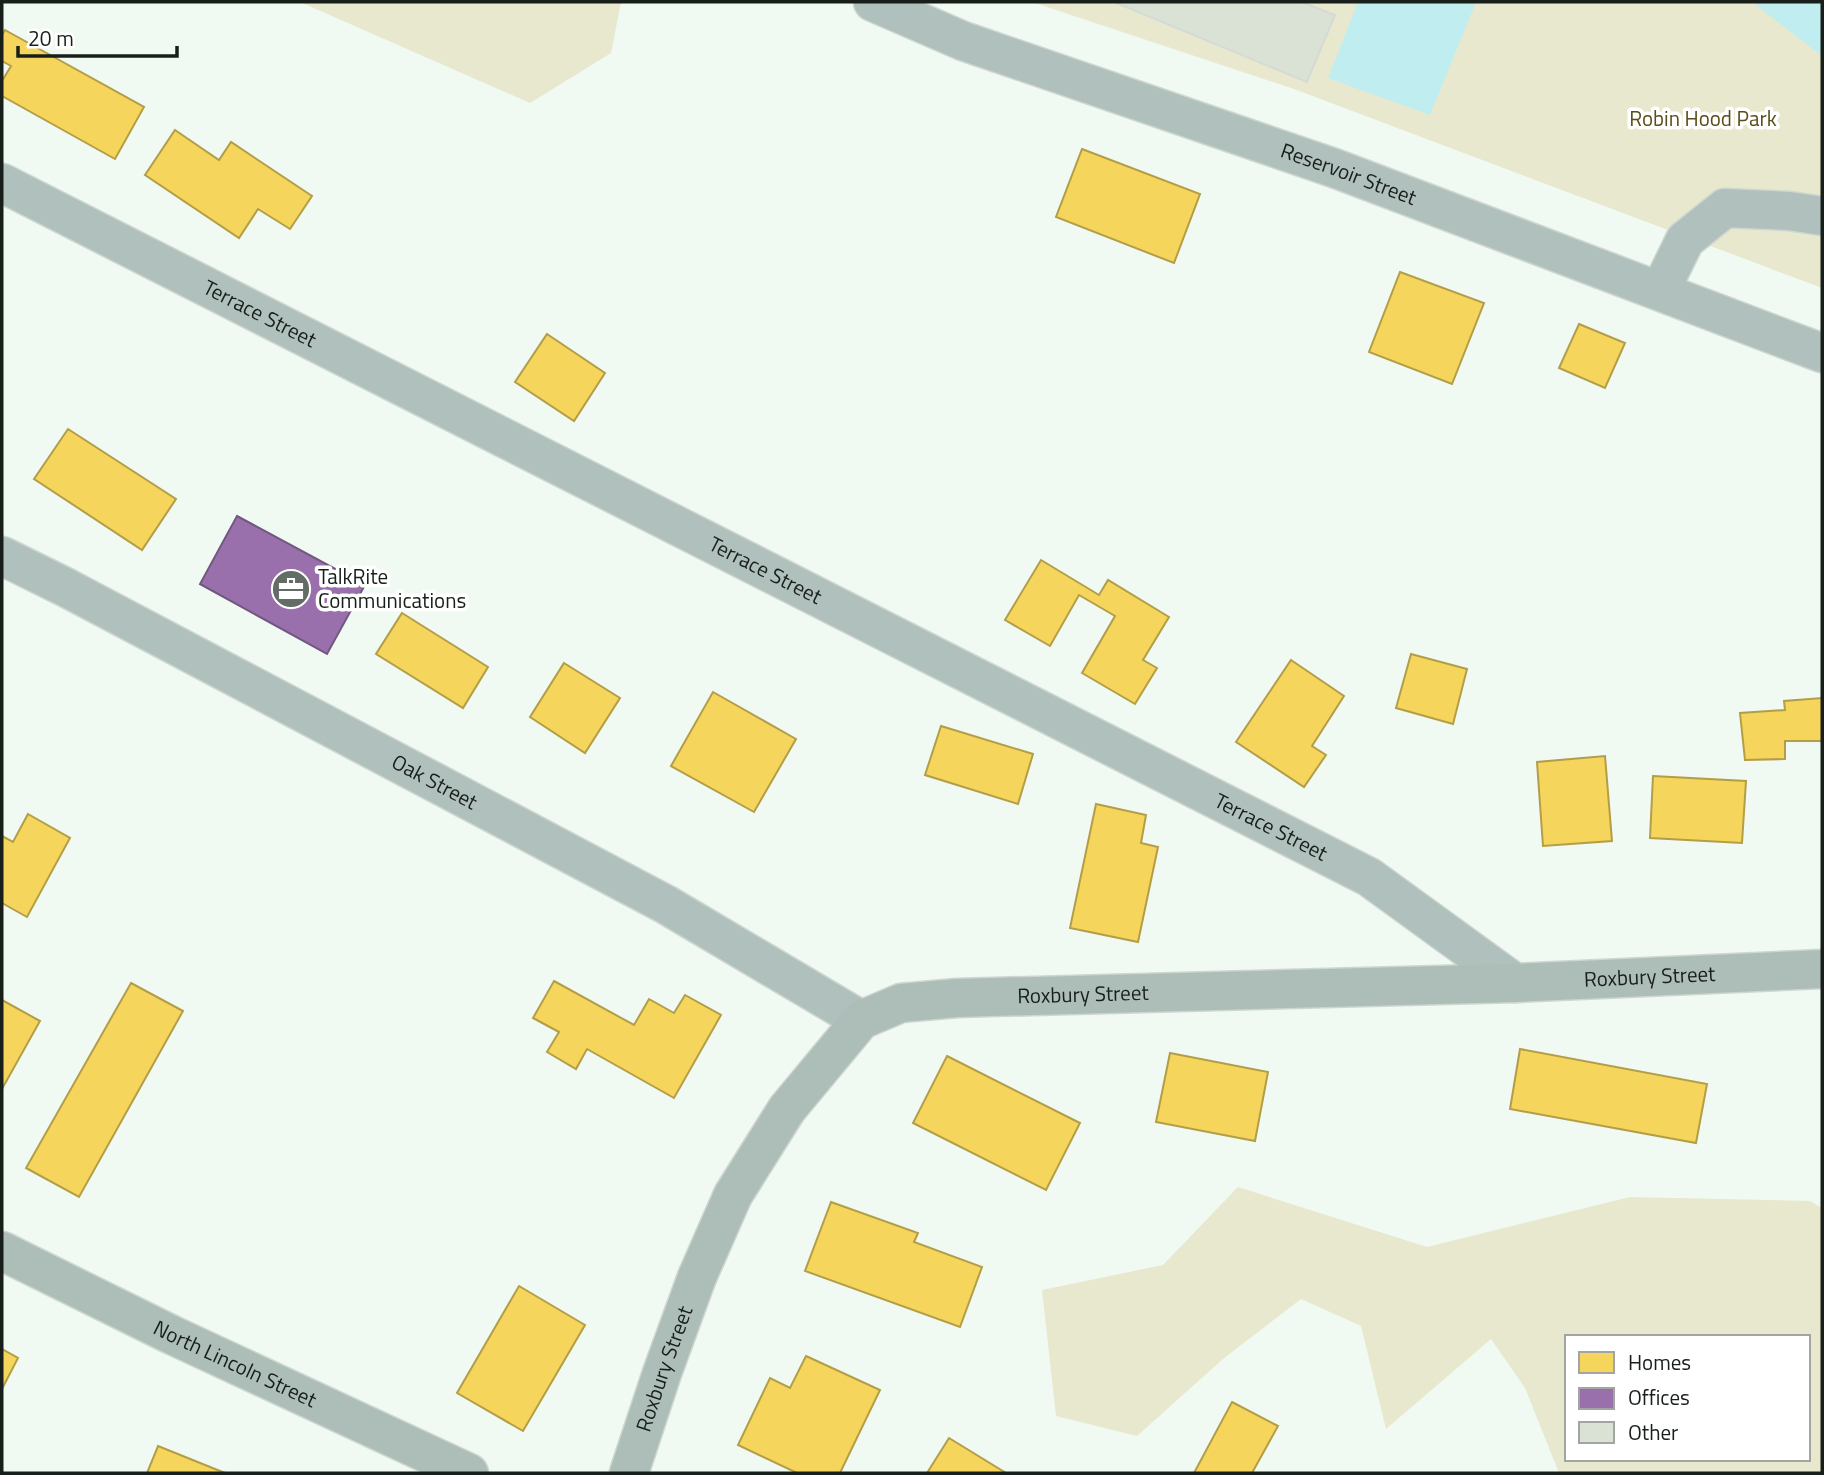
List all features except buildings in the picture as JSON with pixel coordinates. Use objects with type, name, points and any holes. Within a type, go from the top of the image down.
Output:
[{"type":"street","name":"Reservoir Street","points":[[873,2],[963,41],[1334,168],[1822,353]]},
{"type":"street","name":"Terrace Street","points":[[2,183],[1369,877],[1515,983]]},
{"type":"street","points":[[1660,291],[1685,240],[1725,208],[1790,211],[1822,216]]},
{"type":"street","name":"Oak Street","points":[[2,556],[665,904],[861,1020]]},
{"type":"street","name":"Roxbury Street","points":[[629,1473],[697,1277],[733,1195],[787,1109],[861,1020],[901,1003],[957,998],[1515,983],[1822,969]]},
{"type":"street","name":"North Lincoln Street","points":[[2,1251],[172,1335],[469,1473]]},
{"type":"green space","points":[[300,2],[621,2],[611,53],[530,103]]},
{"type":"green space","name":"Robin Hood Park","points":[[1032,2],[1822,2],[1822,288],[1294,89]]},
{"type":"green space","points":[[1238,1187],[1427,1247],[1630,1197],[1810,1201],[1822,1208],[1822,1473],[1559,1473],[1525,1388],[1491,1339],[1386,1429],[1361,1326],[1301,1299],[1223,1359],[1137,1436],[1056,1416],[1042,1290],[1163,1265]]},
{"type":"water","points":[[1358,2],[1476,2],[1430,115],[1328,78]]},
{"type":"water","points":[[1752,2],[1822,2],[1822,56]]},
{"type":"place","name":"TalkRite Communications","points":[[291,589]]}]
